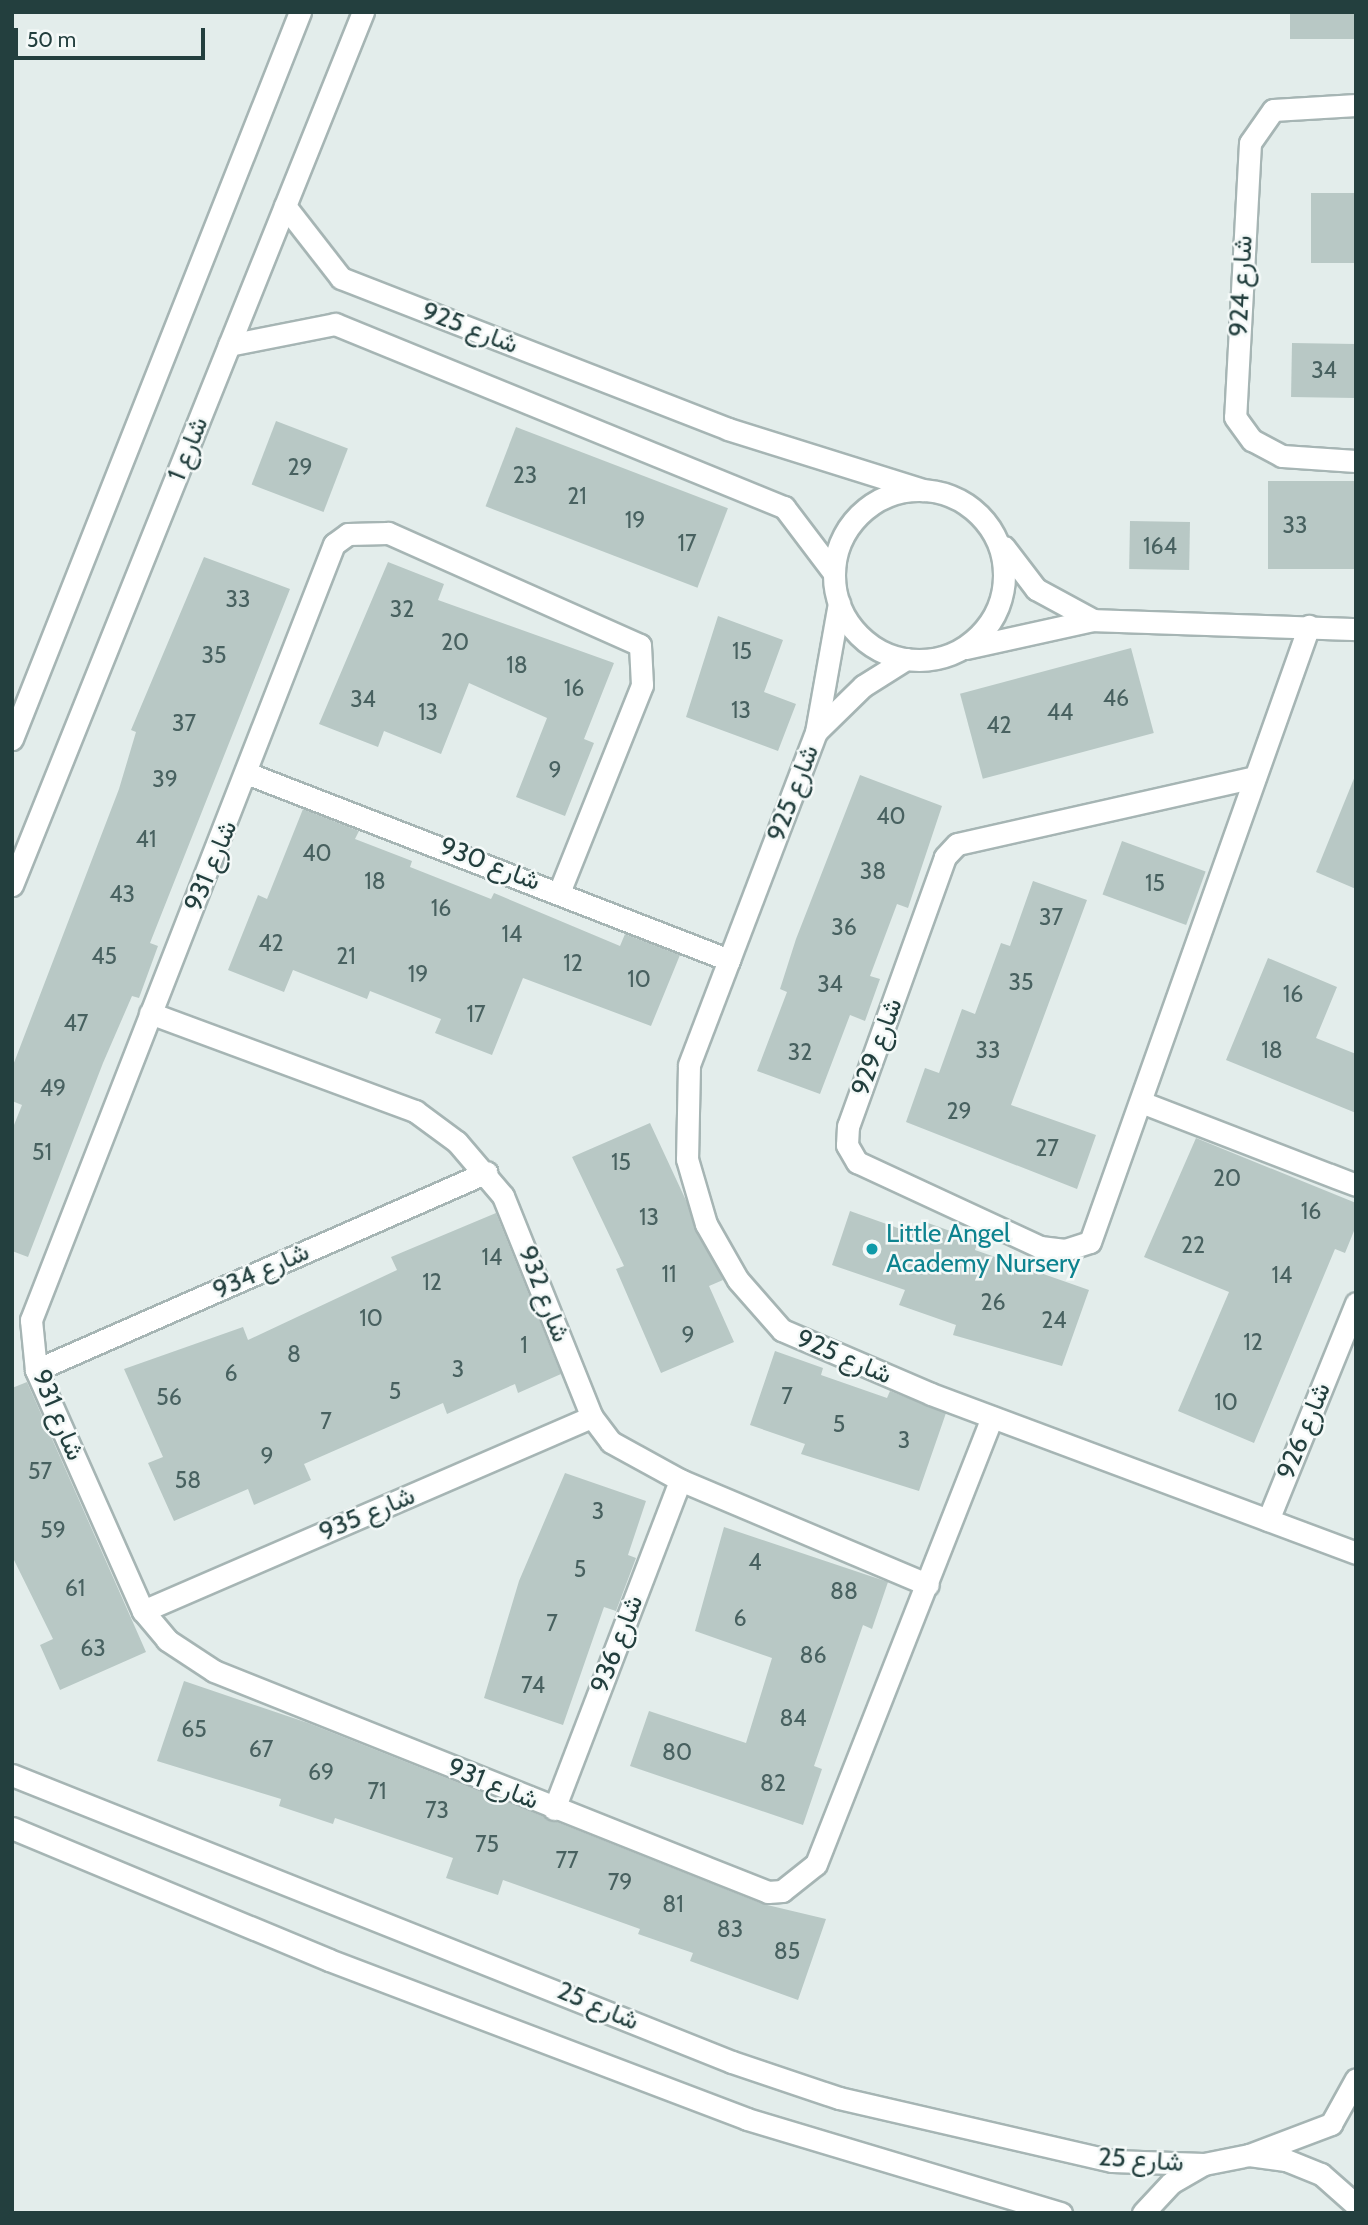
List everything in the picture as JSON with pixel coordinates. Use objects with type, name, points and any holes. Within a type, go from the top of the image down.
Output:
[{"type":"street","points":[[12,739],[300,12]]},
{"type":"street","name":"شارع 1","points":[[12,885],[363,12]]},
{"type":"street","name":"شارع 924","points":[[1356,105],[1273,110],[1250,143],[1235,417],[1252,440],[1282,456],[1356,461]]},
{"type":"street","name":"شارع 925","points":[[285,206],[341,278],[728,429],[923,490]]},
{"type":"street","name":"شارع 925","points":[[229,345],[335,324],[783,507],[834,573]]},
{"type":"street","points":[[1093,620],[1036,589],[992,529],[962,501],[923,490],[868,506],[843,536],[834,573],[839,603],[864,640],[906,659],[1093,620],[1356,629]]},
{"type":"street","points":[[962,648],[990,622],[1004,585],[992,529]]},
{"type":"street","name":"شارع 931","points":[[560,890],[642,685],[640,645],[388,534],[361,531],[334,544],[249,774],[150,1013],[35,1304],[36,1370],[143,1611],[167,1640],[214,1671],[554,1809],[768,1892],[795,1886],[816,1864],[992,1417]]},
{"type":"street","name":"شارع 925","points":[[839,603],[817,732],[689,1065],[687,1159],[712,1235],[738,1280],[782,1331],[992,1417],[1356,1553]]},
{"type":"street","name":"شارع 929","points":[[1255,777],[957,844],[941,870],[848,1126],[847,1146],[856,1162],[1040,1247],[1065,1250],[1090,1242],[1309,626]]},
{"type":"street","name":"شارع 925","points":[[817,732],[863,686],[906,659]]},
{"type":"street","name":"شارع 930","points":[[249,774],[560,890],[729,960]]},
{"type":"street","name":"شارع 932","points":[[150,1013],[415,1111],[486,1172],[517,1227],[592,1417],[611,1442],[680,1480],[928,1585]]},
{"type":"street","points":[[1141,1102],[1356,1185]]},
{"type":"street","name":"شارع 934","points":[[36,1370],[486,1172]]},
{"type":"street","name":"شارع 926","points":[[1268,1520],[1350,1338],[1356,1303]]},
{"type":"street","name":"شارع 935","points":[[143,1611],[592,1417]]},
{"type":"street","name":"شارع 936","points":[[554,1809],[680,1480]]},
{"type":"street","name":"شارع 25","points":[[12,1775],[732,2062],[827,2094],[1112,2161],[1204,2164]]},
{"type":"street","name":"شارع 25","points":[[12,1828],[329,1960],[747,2119],[1061,2213]]},
{"type":"street","points":[[1143,2213],[1171,2183],[1204,2164],[1249,2155],[1331,2124],[1356,2079]]},
{"type":"street","points":[[1249,2155],[1286,2160],[1321,2174],[1356,2205]]},
{"type":"building","points":[[1290,12],[1356,12],[1356,39],[1290,39]]},
{"type":"building","points":[[1311,193],[1356,193],[1356,263],[1311,263]]},
{"type":"building","points":[[1292,343],[1356,344],[1355,398],[1291,397]]},
{"type":"building","points":[[276,421],[348,449],[324,512],[252,484]]},
{"type":"building","points":[[516,427],[728,508],[697,588],[486,506]]},
{"type":"building","points":[[1268,481],[1356,481],[1356,569],[1268,569]]},
{"type":"building","points":[[1130,521],[1190,522],[1189,570],[1129,569]]},
{"type":"building","points":[[204,557],[290,589],[150,943],[158,946],[139,998],[132,996],[103,1063],[28,1257],[12,1251],[12,1130],[22,1105],[12,1101],[12,1068],[119,789],[136,732],[131,730]]},
{"type":"building","points":[[388,562],[444,584],[438,600],[614,663],[584,739],[594,743],[565,816],[516,797],[547,718],[469,683],[441,754],[384,731],[378,747],[319,724]]},
{"type":"building","points":[[718,616],[783,640],[764,692],[796,704],[778,751],[686,717]]},
{"type":"building","points":[[1131,648],[1154,733],[983,779],[960,694]]},
{"type":"building","points":[[860,775],[942,806],[908,908],[897,904],[870,976],[880,979],[865,1021],[850,1015],[820,1094],[757,1071],[787,992],[780,989],[796,939]]},
{"type":"building","points":[[1356,776],[1356,889],[1316,872]]},
{"type":"building","points":[[303,809],[359,831],[355,839],[412,861],[410,867],[491,899],[494,893],[620,946],[625,934],[680,955],[651,1026],[523,978],[492,1055],[435,1033],[441,1019],[370,991],[367,999],[293,970],[284,992],[228,970],[258,895],[267,899]]},
{"type":"building","points":[[1122,841],[1206,871],[1186,925],[1103,895]]},
{"type":"building","points":[[1033,881],[1087,900],[1011,1105],[1096,1135],[1077,1189],[906,1122],[925,1068],[939,1073],[962,1009],[975,1014],[1001,943],[1010,946]]},
{"type":"building","points":[[1268,958],[1337,987],[1316,1038],[1356,1054],[1356,1113],[1226,1060]]},
{"type":"building","points":[[650,1123],[723,1280],[709,1286],[734,1342],[661,1373],[616,1269],[624,1266],[572,1157]]},
{"type":"building","points":[[1196,1138],[1356,1203],[1356,1226],[1345,1253],[1335,1249],[1254,1443],[1178,1411],[1229,1292],[1144,1257]]},
{"type":"building","points":[[850,1211],[923,1237],[928,1223],[978,1241],[975,1250],[1089,1290],[1062,1366],[953,1335],[956,1325],[899,1305],[905,1290],[832,1265]]},
{"type":"building","points":[[496,1213],[561,1374],[518,1393],[515,1384],[447,1414],[443,1403],[304,1464],[311,1480],[254,1505],[248,1489],[174,1521],[148,1463],[163,1457],[124,1369],[243,1327],[248,1340],[397,1270],[391,1257]]},
{"type":"building","points":[[775,1351],[823,1368],[821,1375],[887,1398],[890,1391],[946,1413],[919,1491],[801,1454],[805,1444],[750,1425]]},
{"type":"building","points":[[27,1382],[146,1652],[60,1690],[40,1645],[53,1639],[12,1556],[12,1388]]},
{"type":"building","points":[[565,1473],[646,1501],[628,1555],[636,1558],[616,1611],[604,1607],[563,1725],[484,1698],[519,1581]]},
{"type":"building","points":[[724,1527],[888,1582],[872,1629],[863,1625],[814,1766],[822,1769],[803,1825],[630,1766],[649,1711],[746,1743],[772,1658],[695,1631]]},
{"type":"building","points":[[184,1681],[308,1723],[763,1904],[826,1919],[798,2000],[690,1961],[693,1953],[638,1934],[640,1929],[503,1880],[498,1895],[446,1878],[453,1858],[335,1818],[333,1824],[279,1806],[281,1799],[157,1761]]},
{"type":"place","name":"Little Angel Academy Nursery","points":[[872,1249]]}]
